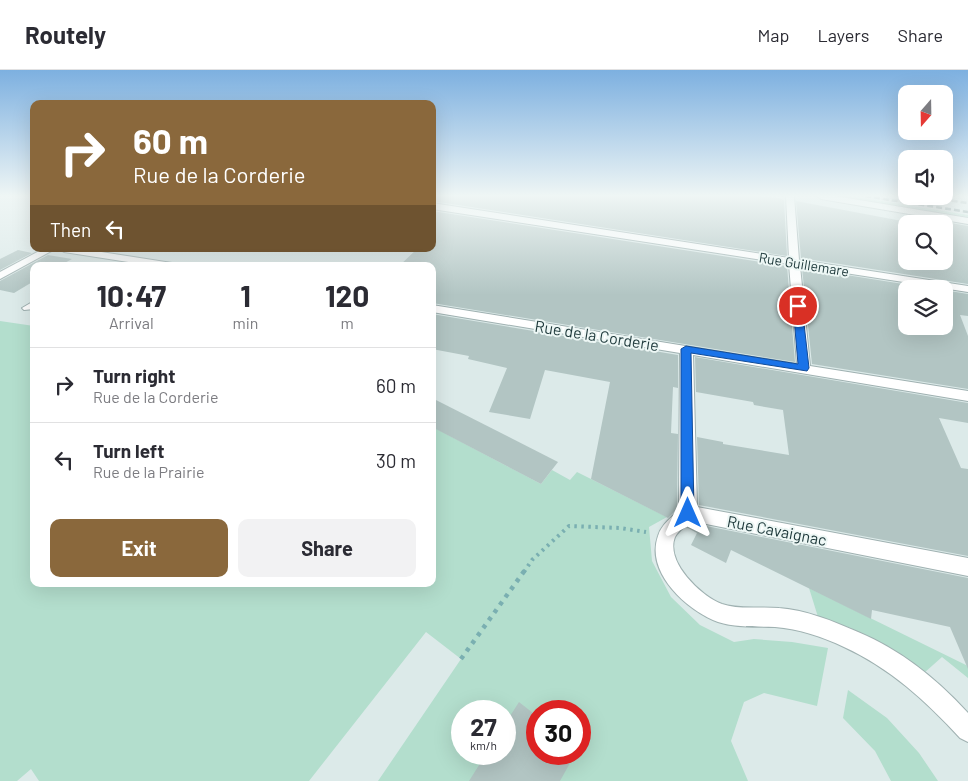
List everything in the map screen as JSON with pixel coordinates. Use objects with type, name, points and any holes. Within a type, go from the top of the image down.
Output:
[{"type":"street","name":"Rue Guillemare","points":[[582,229],[968,289]]},
{"type":"street","points":[[792,229],[804,368]]},
{"type":"street","points":[[0,276],[44,252]]},
{"type":"street","points":[[84,252],[147,262]]},
{"type":"street","points":[[100,262],[110,256]]},
{"type":"street","name":"Rue de la Corderie","points":[[436,309],[968,396]]},
{"type":"street","points":[[686,349],[688,513],[667,535],[666,556],[672,574],[694,597],[718,613],[742,617],[783,618],[828,630],[860,643],[890,660],[916,680],[943,702],[968,730]]},
{"type":"street","name":"Rue Cavaignac","points":[[688,513],[968,567]]},
{"type":"path","points":[[461,659],[532,560],[569,526],[620,528],[667,535]]},
{"type":"green space","points":[[0,321],[30,325],[30,587],[436,587],[436,429],[541,484],[552,470],[570,480],[577,472],[667,517],[649,527],[652,561],[671,597],[700,625],[734,642],[754,639],[792,642],[828,648],[817,706],[764,693],[744,702],[731,741],[748,781],[378,781],[461,659],[426,632],[309,781],[39,781],[31,769],[17,781],[0,781]]},
{"type":"green space","points":[[809,588],[968,666],[968,678],[942,657],[924,673],[851,628],[818,617]]},
{"type":"green space","points":[[848,690],[887,718],[919,753],[938,781],[891,781],[875,751],[843,718]]},
{"type":"building","points":[[436,229],[549,229],[787,266],[795,362],[436,304],[436,262],[403,262],[414,252],[436,252]]},
{"type":"building","points":[[614,229],[786,229],[787,256]]},
{"type":"building","points":[[798,229],[898,229],[898,270],[953,270],[953,229],[968,229],[968,284],[953,282],[953,280],[942,280],[801,258]]},
{"type":"building","points":[[18,250],[32,253],[0,270],[0,259]]},
{"type":"building","points":[[48,255],[72,259],[66,262],[35,262]]},
{"type":"building","points":[[30,265],[30,283],[14,293],[0,290],[0,281]]},
{"type":"building","points":[[802,268],[898,283],[898,335],[953,335],[953,292],[968,294],[968,316],[960,315],[968,336],[968,389],[812,364]]},
{"type":"building","points":[[436,315],[678,355],[678,388],[673,387],[671,433],[678,434],[677,509],[668,518],[591,479],[610,382],[545,370],[530,419],[489,412],[507,368],[468,359],[469,356],[436,350]]},
{"type":"building","points":[[695,357],[968,403],[968,423],[939,418],[961,468],[968,469],[968,556],[699,505],[697,437],[723,442],[723,444],[789,455],[783,410],[754,405],[753,402],[696,392]]},
{"type":"building","points":[[436,400],[558,462],[541,484],[436,429]]},
{"type":"building","points":[[691,523],[968,578],[968,669],[950,627],[872,610],[871,619],[731,550],[726,563],[691,545],[697,533],[686,527]]},
{"type":"building","points":[[519,702],[526,708],[526,765],[569,765],[560,781],[469,781],[479,765],[516,765],[516,707]]},
{"type":"route","points":[[688,513],[686,349],[804,368],[798,306]]}]
